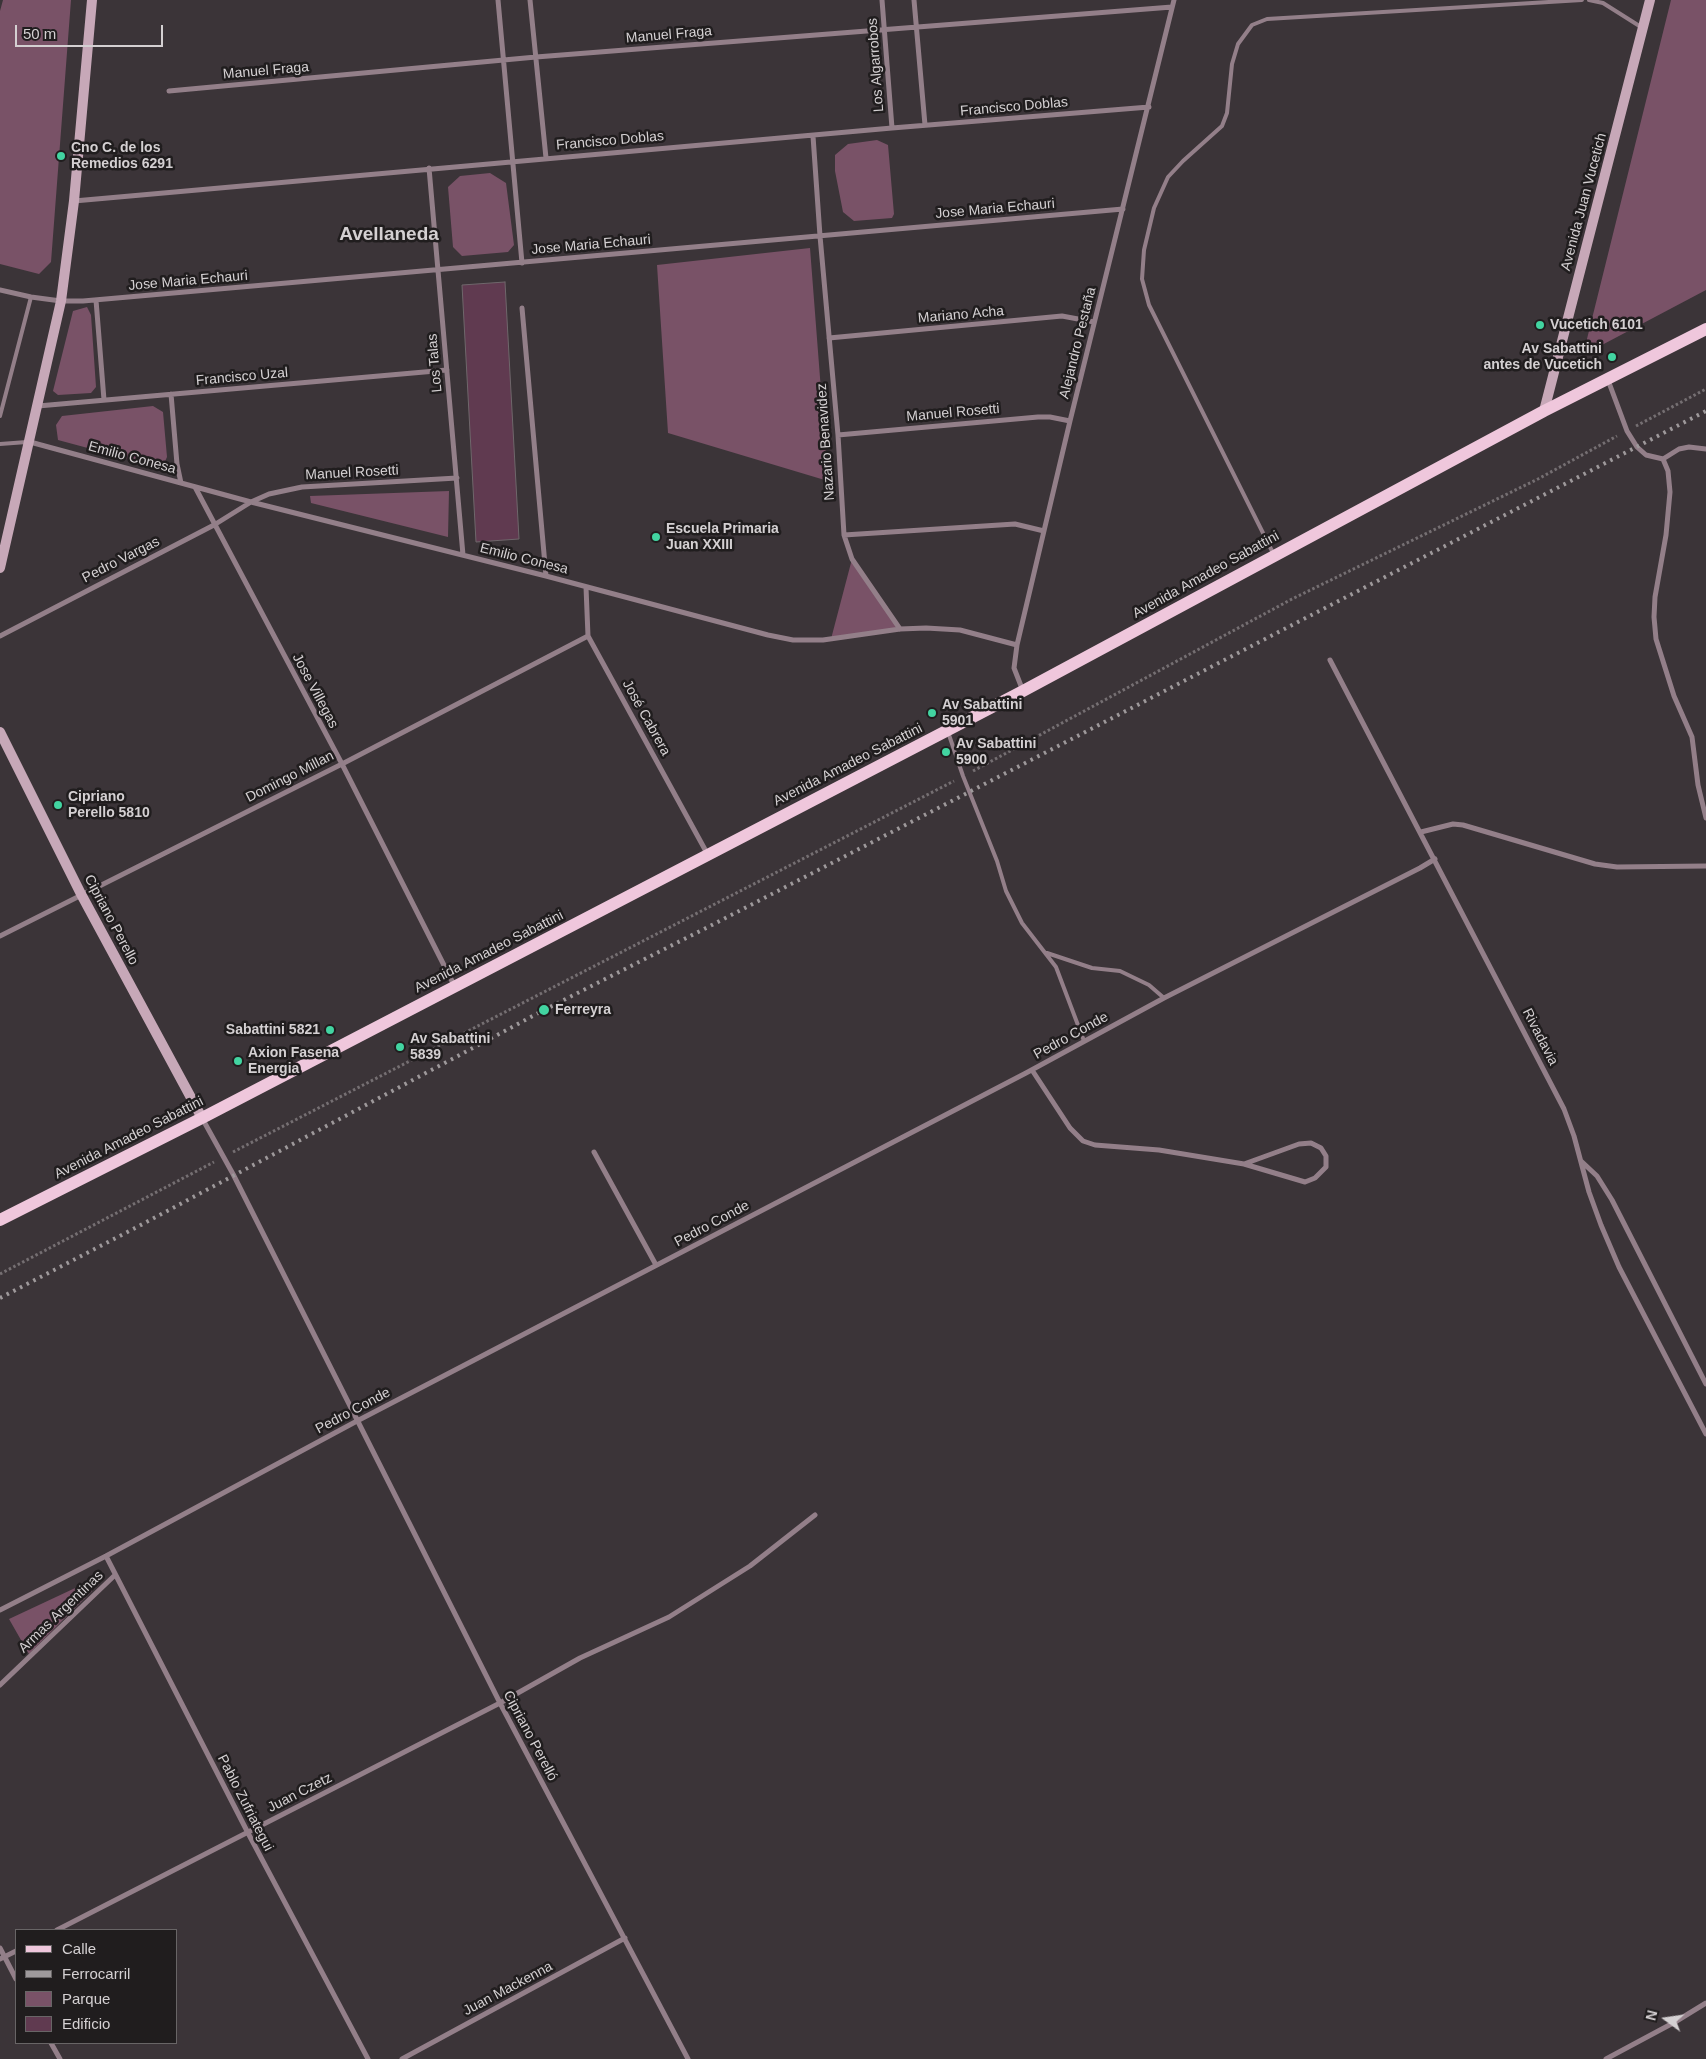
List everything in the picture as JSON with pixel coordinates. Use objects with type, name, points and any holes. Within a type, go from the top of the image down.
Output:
[{"type":"main road","points":[[0,568],[61,301],[74,201],[92,0]]},
{"type":"main road","name":"Avenida Juan Vucetich","points":[[1544,411],[1650,0]]},
{"type":"main road","name":"Avenida Amadeo Sabattini","points":[[0,1220],[202,1118],[1023,691],[1544,411],[1706,329]]},
{"type":"main road","name":"Cipriano Perello","points":[[0,732],[81,894],[202,1118]]},
{"type":"street","points":[[498,0],[522,263]]},
{"type":"street","points":[[530,0],[546,158]]},
{"type":"street","name":"Los Algarrobos","points":[[882,0],[892,128]]},
{"type":"street","points":[[914,0],[925,125]]},
{"type":"street","name":"Alejandro Pestaña","points":[[1023,691],[1014,668],[1017,645],[1094,322],[1149,107],[1174,0]]},
{"type":"street","name":"Manuel Fraga","points":[[169,91],[536,57],[1172,6]]},
{"type":"street","name":"Francisco Doblas","points":[[74,201],[429,168],[1149,107]]},
{"type":"street","points":[[813,136],[820,236]]},
{"type":"street","name":"Los Talas","points":[[429,168],[463,555]]},
{"type":"street","name":"Jose Maria Echauri","points":[[0,290],[61,301],[96,300],[1123,209]]},
{"type":"street","name":"Nazario Benavidez","points":[[820,236],[838,434],[844,535],[852,559],[900,630]]},
{"type":"street","points":[[96,300],[104,400]]},
{"type":"street","points":[[522,308],[546,576]]},
{"type":"street","name":"Mariano Acha","points":[[828,338],[1062,316],[1094,322]]},
{"type":"street","name":"Francisco Uzal","points":[[38,406],[447,370]]},
{"type":"street","points":[[1607,379],[1627,431],[1637,447],[1646,455],[1663,459],[1679,449],[1689,447],[1706,449]]},
{"type":"street","points":[[171,394],[177,464],[181,483]]},
{"type":"street","name":"Manuel Rosetti","points":[[838,434],[1038,416],[1070,421]]},
{"type":"street","name":"Emilio Conesa","points":[[30,442],[251,502],[586,586],[768,636],[793,640],[823,640],[926,628],[960,630],[1017,645]]},
{"type":"street","points":[[1663,459],[1668,471],[1670,492],[1666,535],[1655,597],[1656,639],[1674,696],[1692,737],[1698,785],[1706,818]]},
{"type":"street","name":"Manuel Rosetti","points":[[251,502],[269,494],[302,487],[457,478]]},
{"type":"street","name":"Jose Villegas","points":[[194,486],[342,764],[455,987]]},
{"type":"street","name":"Pedro Vargas","points":[[0,636],[214,525],[251,502]]},
{"type":"street","points":[[844,535],[1015,524],[1044,531]]},
{"type":"street","points":[[0,538],[10,527]]},
{"type":"street","name":"José Cabrera","points":[[586,586],[588,636],[708,855]]},
{"type":"street","name":"Domingo Millan","points":[[0,936],[342,764],[588,636]]},
{"type":"street","name":"Rivadavia","points":[[1330,660],[1435,858],[1564,1109],[1601,1225],[1619,1268],[1706,1434]]},
{"type":"street","points":[[1421,832],[1453,824],[1595,864],[1617,867],[1706,866]]},
{"type":"street","name":"Pedro Conde","points":[[0,1610],[106,1556],[357,1421],[1032,1070],[1164,998],[1420,868],[1435,858]]},
{"type":"street","points":[[1032,1070],[1070,1128],[1083,1141],[1095,1145],[1159,1150],[1244,1164],[1305,1182],[1315,1178],[1326,1167],[1326,1156],[1321,1148],[1311,1143],[1299,1144],[1244,1164]]},
{"type":"street","name":"Cipriano Perelló","points":[[202,1118],[224,1157],[500,1703],[688,2059]]},
{"type":"street","points":[[594,1152],[656,1265]]},
{"type":"street","points":[[1581,1160],[1597,1176],[1612,1200],[1706,1384]]},
{"type":"street","name":"Juan Czetz","points":[[59,1929],[500,1703],[580,1658],[669,1617],[750,1566],[815,1515]]},
{"type":"street","name":"Pablo Zufriategui","points":[[106,1556],[248,1833],[368,2059]]},
{"type":"street","name":"Armas Argentinas","points":[[0,1686],[115,1575]]},
{"type":"street","name":"Juan Mackenna","points":[[402,2059],[625,1938]]},
{"type":"street","points":[[0,1948],[2,1958],[15,1977]]},
{"type":"street","points":[[2,1958],[15,1952]]},
{"type":"street","points":[[1606,2059],[1675,2022],[1706,2002]]},
{"type":"street","points":[[52,2044],[60,2059]]},
{"type":"lane","points":[[1274,555],[1149,305],[1142,279],[1144,250],[1154,208],[1168,177],[1222,126],[1225,119],[1230,97],[1232,64],[1238,44],[1252,25],[1268,19],[1582,0]]},
{"type":"lane","points":[[1588,0],[1603,3],[1643,28]]},
{"type":"lane","points":[[0,416],[31,297]]},
{"type":"lane","points":[[0,444],[30,442]]},
{"type":"lane","points":[[948,730],[963,776],[997,861],[1006,891],[1022,923],[1056,967],[1084,1041]]},
{"type":"lane","points":[[1046,952],[1092,968],[1120,970],[1149,985],[1164,998]]},
{"type":"path","points":[[0,1274],[963,776],[1292,599],[1538,479],[1706,389]]},
{"type":"green space","points":[[3,0],[71,0],[51,262],[39,274],[0,264],[0,11]]},
{"type":"green space","points":[[1671,0],[1706,0],[1706,290],[1583,355]]},
{"type":"green space","points":[[877,140],[888,145],[894,214],[892,218],[854,221],[843,212],[835,171],[835,155],[848,144]]},
{"type":"green space","points":[[490,173],[506,183],[514,245],[508,252],[462,256],[453,247],[448,187],[460,176]]},
{"type":"green space","points":[[810,248],[828,481],[668,433],[657,265]]},
{"type":"green space","points":[[87,307],[91,315],[96,387],[91,393],[58,395],[53,391],[73,311]]},
{"type":"green space","points":[[153,406],[163,412],[167,457],[162,468],[58,440],[56,425],[62,416]]},
{"type":"green space","points":[[449,491],[448,537],[311,503],[310,496]]},
{"type":"green space","points":[[852,559],[900,629],[831,639]]},
{"type":"green space","points":[[88,1582],[92,1591],[29,1654],[9,1619]]},
{"type":"building","points":[[505,282],[519,539],[476,542],[462,285]]},
{"type":"railway","points":[[0,1298],[544,1010],[1706,411]]},
{"type":"place","name":"Cno C. de los Remedios 6291","points":[[61,156]]},
{"type":"place","name":"Vucetich 6101","points":[[1540,325]]},
{"type":"place","name":"Av Sabattini antes de Vucetich","points":[[1612,357]]},
{"type":"place","name":"Escuela Primaria Juan XXIII","points":[[656,537]]},
{"type":"place","name":"Av Sabattini 5901","points":[[932,713]]},
{"type":"place","name":"Av Sabattini 5900","points":[[946,752]]},
{"type":"place","name":"Cipriano Perello 5810","points":[[58,805]]},
{"type":"place","name":"Ferreyra","points":[[544,1010]]},
{"type":"place","name":"Sabattini 5821","points":[[330,1030]]},
{"type":"place","name":"Av Sabattini 5839","points":[[400,1047]]},
{"type":"place","name":"Axion Fasena Energia","points":[[238,1061]]},
{"type":"district","name":"Avellaneda","points":[[389,235]]}]
